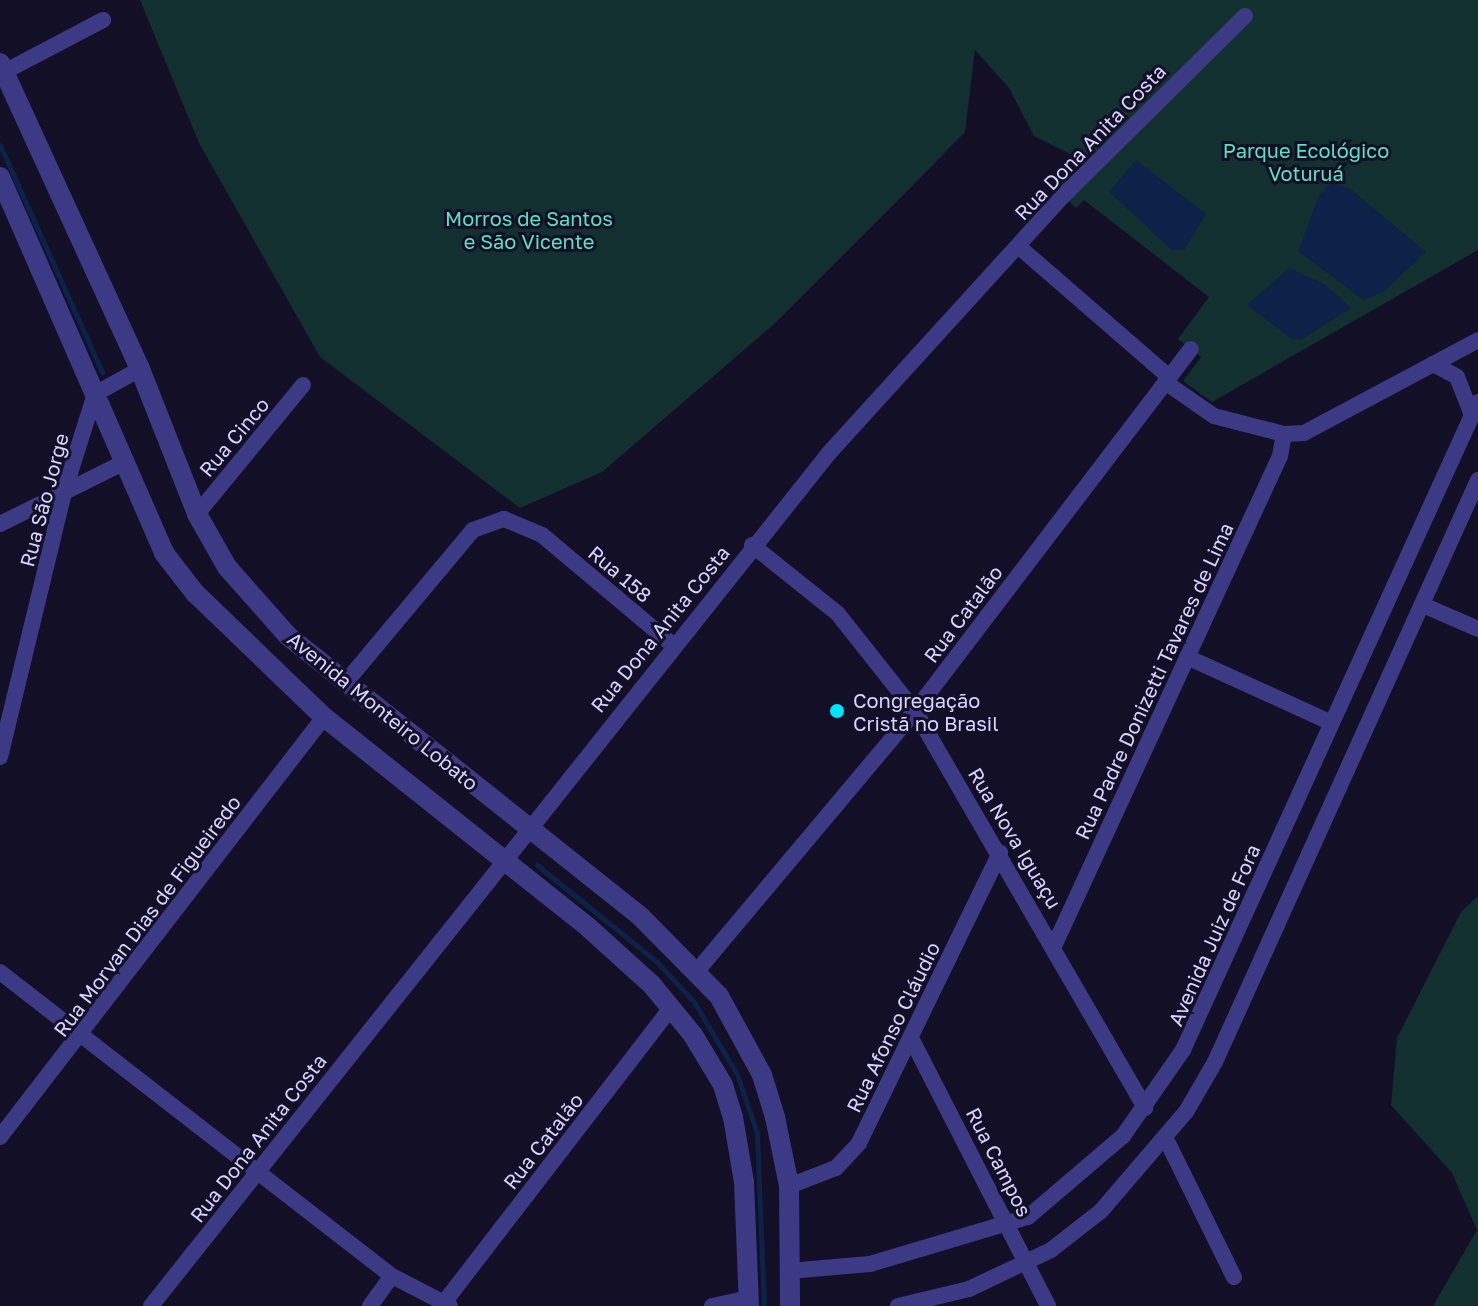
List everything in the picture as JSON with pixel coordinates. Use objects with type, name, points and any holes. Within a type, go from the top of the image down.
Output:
[{"type":"street","name":"Rua Dona Anita Costa","points":[[151,1306],[672,644],[872,403],[1018,246],[1245,16]]},
{"type":"street","points":[[2,68],[103,20]]},
{"type":"street","name":"Avenida Monteiro Lobato","points":[[2,68],[197,514],[227,567],[252,597],[345,683],[526,830],[641,917],[719,996],[762,1075],[789,1186],[790,1306]]},
{"type":"street","name":"Avenida Monteiro Lobato","points":[[0,177],[98,393],[164,553],[195,593],[324,717],[504,857],[589,928],[672,1007],[723,1085],[733,1117],[744,1182],[749,1302]]},
{"type":"street","points":[[1018,246],[1167,380],[1214,416],[1284,434],[1304,433],[1478,340]]},
{"type":"street","name":"Rua Catalão","points":[[697,971],[915,711],[1191,349]]},
{"type":"street","points":[[1433,364],[1457,377],[1475,408]]},
{"type":"street","points":[[98,393],[137,371]]},
{"type":"street","name":"Rua Cinco","points":[[197,514],[303,385]]},
{"type":"street","name":"Rua São Jorge","points":[[0,757],[65,489],[98,393]]},
{"type":"street","name":"Avenida Juiz de Fora","points":[[789,1271],[870,1264],[1009,1224],[1066,1189],[1101,1160],[1145,1108],[1183,1050],[1475,408]]},
{"type":"street","name":"Rua Padre Donizetti Tavares de Lima","points":[[1055,944],[1280,456],[1284,434]]},
{"type":"street","points":[[0,524],[65,489],[125,462]]},
{"type":"street","points":[[898,1306],[969,1289],[1027,1263],[1101,1211],[1166,1139],[1215,1062],[1478,480]]},
{"type":"street","name":"Rua 158","points":[[345,683],[473,530],[504,519],[542,535],[672,644]]},
{"type":"street","name":"Rua Nova Iguaçu","points":[[752,545],[838,614],[915,711],[1055,944],[1145,1108]]},
{"type":"street","points":[[1423,605],[1478,629]]},
{"type":"street","points":[[1187,657],[1332,723]]},
{"type":"street","name":"Rua Morvan Dias de Figueiredo","points":[[0,1137],[83,1034],[324,717]]},
{"type":"street","name":"Rua Afonso Cláudio","points":[[789,1186],[836,1168],[859,1143],[1000,852]]},
{"type":"street","points":[[0,972],[392,1276],[448,1303]]},
{"type":"street","name":"Rua Catalão","points":[[448,1303],[672,1007]]},
{"type":"street","name":"Rua Campos","points":[[911,1038],[1009,1224],[1048,1306]]},
{"type":"street","points":[[1166,1139],[1234,1277]]},
{"type":"street","points":[[370,1306],[392,1276]]},
{"type":"street","points":[[712,1306],[749,1302]]},
{"type":"green space","name":"Morros de Santos e São Vicente","points":[[140,0],[1478,0],[1478,250],[1212,402],[1183,381],[1201,357],[1178,339],[1209,297],[1084,200],[1076,208],[1053,187],[1080,159],[1034,136],[1009,88],[975,50],[965,132],[915,183],[773,325],[602,472],[520,508],[320,357],[199,143]]},
{"type":"green space","points":[[1478,896],[1478,1306],[1433,1306],[1477,1230],[1452,1173],[1391,1105],[1397,1038],[1461,912]]},
{"type":"water","points":[[1136,160],[1206,214],[1185,249],[1172,250],[1109,192]]},
{"type":"water","points":[[1331,183],[1349,188],[1426,252],[1383,292],[1363,300],[1298,251],[1319,196]]},
{"type":"water","points":[[1289,268],[1326,285],[1351,308],[1301,340],[1292,339],[1247,305]]},
{"type":"waterway","points":[[0,145],[102,372]]},
{"type":"waterway","points":[[537,865],[657,962],[694,1002],[737,1074],[757,1133],[764,1306]]},
{"type":"place","name":"Congregação Cristã no Brasil","points":[[837,711]]},
{"type":"park label","name":"Parque Ecológico Voturuá","points":[[1306,162]]}]
